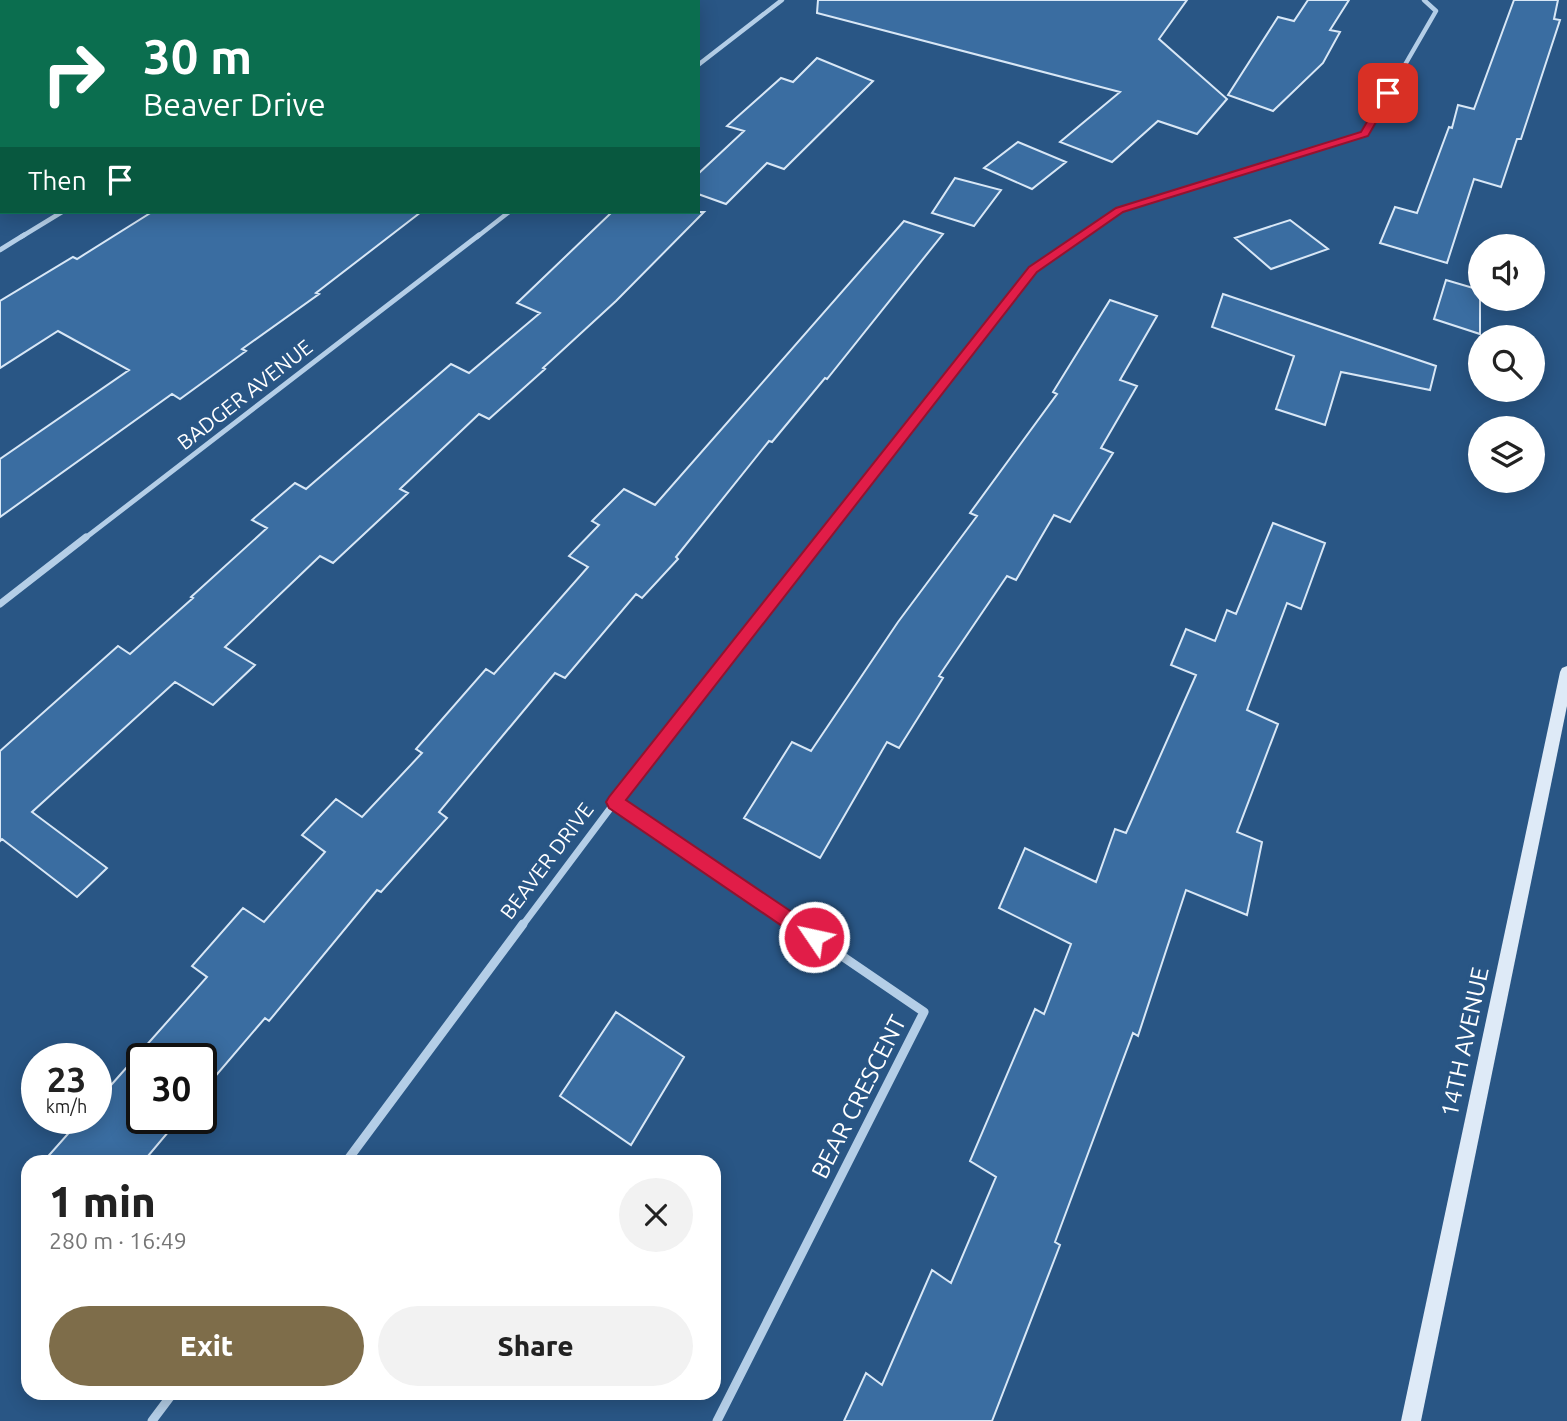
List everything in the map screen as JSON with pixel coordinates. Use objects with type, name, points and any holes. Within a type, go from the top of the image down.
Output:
[{"type":"street","points":[[700,63],[782,0]]},
{"type":"street","name":"BEAVER DRIVE","points":[[351,1155],[615,802],[1033,270],[1120,210],[1364,134],[1436,11],[1424,0]]},
{"type":"street","points":[[0,250],[59,214]]},
{"type":"street","name":"BADGER AVENUE","points":[[0,604],[506,214]]},
{"type":"street","name":"14TH AVENUE","points":[[1411,1421],[1567,672]]},
{"type":"street","name":"BEAR CRESCENT","points":[[615,802],[924,1012],[717,1421]]},
{"type":"street","points":[[152,1421],[168,1400]]},
{"type":"building","points":[[818,0],[1187,0],[1159,39],[1227,99],[1197,134],[1158,121],[1112,162],[1060,142],[1120,92],[817,13]]},
{"type":"building","points":[[1308,0],[1349,0],[1330,30],[1340,32],[1323,63],[1273,111],[1228,95],[1278,17],[1294,21]]},
{"type":"building","points":[[1514,0],[1558,0],[1554,19],[1560,20],[1521,139],[1517,139],[1501,187],[1474,179],[1447,263],[1380,243],[1395,207],[1417,213],[1449,127],[1452,128],[1458,105],[1474,109]]},
{"type":"building","points":[[817,58],[873,81],[784,169],[767,163],[726,204],[700,195],[700,172],[744,131],[727,126],[781,78],[793,82]]},
{"type":"building","points":[[1018,142],[1066,162],[1032,189],[984,168]]},
{"type":"building","points":[[955,178],[1001,190],[974,226],[932,213]]},
{"type":"building","points":[[704,212],[616,301],[543,368],[545,369],[489,419],[479,414],[400,489],[408,493],[333,563],[320,556],[225,647],[255,665],[213,705],[175,682],[32,812],[107,868],[77,897],[2,839],[0,841],[0,751],[118,646],[130,654],[193,598],[191,597],[267,528],[252,520],[295,483],[306,489],[451,364],[469,373],[540,313],[517,303],[610,214]]},
{"type":"building","points":[[149,214],[418,214],[316,293],[319,294],[242,349],[246,351],[180,399],[172,394],[0,517],[0,459],[129,370],[58,331],[0,368],[0,301],[73,257],[77,259]]},
{"type":"building","points":[[1290,220],[1328,249],[1271,269],[1235,238]]},
{"type":"building","points":[[904,221],[943,234],[827,379],[825,378],[772,442],[769,441],[676,557],[678,559],[642,598],[636,594],[565,678],[555,673],[439,812],[447,818],[381,892],[377,890],[269,1021],[265,1018],[217,1074],[217,1043],[148,1043],[207,977],[192,966],[243,908],[264,922],[325,852],[302,835],[336,799],[362,817],[422,753],[416,749],[486,669],[494,674],[588,567],[569,556],[599,525],[592,521],[624,489],[655,505]]},
{"type":"building","points":[[1446,280],[1468,286],[1468,311],[1480,311],[1480,325],[1468,325],[1468,330],[1434,319]]},
{"type":"building","points":[[1223,294],[1436,366],[1430,390],[1341,372],[1325,425],[1276,409],[1294,356],[1212,327]]},
{"type":"building","points":[[1110,300],[1157,316],[1120,380],[1137,386],[1101,448],[1113,453],[1070,522],[1054,515],[1016,580],[1007,576],[939,676],[943,678],[899,748],[887,742],[820,858],[744,818],[792,742],[811,751],[898,622],[977,516],[970,513],[1057,394],[1053,392]]},
{"type":"building","points":[[1273,523],[1325,543],[1301,609],[1287,603],[1247,710],[1278,724],[1237,832],[1262,842],[1247,915],[1186,890],[1138,1036],[1133,1033],[1055,1242],[1060,1245],[992,1421],[844,1421],[866,1373],[882,1385],[932,1270],[951,1283],[996,1177],[970,1161],[1035,1009],[1044,1014],[1071,944],[999,908],[1025,848],[1096,882],[1115,829],[1126,833],[1196,675],[1171,665],[1186,629],[1215,641],[1227,610],[1236,614]]},
{"type":"building","points":[[616,1012],[684,1057],[631,1145],[560,1096]]},
{"type":"building","points":[[126,1068],[126,1134],[167,1134],[149,1155],[49,1155],[68,1134],[112,1134],[112,1084]]},
{"type":"route","points":[[814,937],[615,802],[1033,270],[1120,210],[1364,134],[1388,93]]}]
